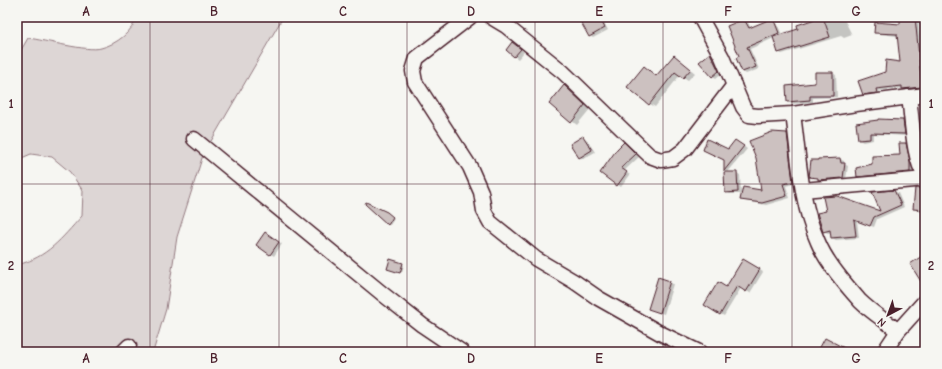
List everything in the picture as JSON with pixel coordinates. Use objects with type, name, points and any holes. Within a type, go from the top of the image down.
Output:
[{"type":"street","points":[[470,17],[417,58],[413,71],[415,82],[470,167],[480,192],[484,211],[490,222],[536,259],[575,282],[598,298],[660,333],[699,352]]},
{"type":"street","points":[[492,17],[506,26],[563,72],[650,156],[661,160],[673,158],[685,149],[734,85]]},
{"type":"street","points":[[700,17],[722,57],[743,107],[749,115],[758,116],[793,114],[925,95]]},
{"type":"street","points":[[909,97],[917,159],[921,170],[925,174]]},
{"type":"street","points":[[793,114],[803,190],[808,213],[818,242],[836,272],[861,302],[898,331]]},
{"type":"street","points":[[194,139],[384,295],[422,325],[462,352]]},
{"type":"street","points":[[803,190],[925,179]]},
{"type":"street","points":[[884,352],[898,331],[925,301]]},
{"type":"shaded area","points":[[137,17],[283,17],[203,155],[177,237],[166,309],[153,352],[17,352],[17,265],[28,262],[46,252],[60,240],[82,216],[83,191],[70,172],[52,157],[31,154],[17,160],[17,57],[28,38],[95,49],[113,44],[132,28]]},
{"type":"building","points":[[578,17],[599,17],[605,28],[589,37]]},
{"type":"building","points":[[823,17],[830,37],[778,53],[773,37],[798,29],[797,25]]},
{"type":"building","points":[[900,17],[915,17],[922,87],[902,89],[902,86],[876,89],[877,93],[863,95],[858,81],[885,72],[886,60],[900,62],[897,34],[874,33],[875,22],[900,24]]},
{"type":"building","points":[[773,18],[779,33],[747,47],[756,67],[742,72],[736,58],[739,56],[727,26],[744,19],[749,28]]},
{"type":"building","points":[[512,42],[521,49],[514,57],[506,50]]},
{"type":"building","points":[[710,53],[719,71],[712,77],[699,62]]},
{"type":"building","points":[[674,55],[691,69],[683,78],[675,72],[649,105],[627,87],[644,66],[656,76]]},
{"type":"building","points":[[815,72],[833,72],[833,96],[810,96],[810,100],[787,102],[786,86],[815,83]]},
{"type":"building","points":[[564,85],[585,105],[571,123],[549,104]]},
{"type":"building","points":[[878,119],[903,120],[905,134],[870,133],[870,139],[858,140],[856,123]]},
{"type":"building","points":[[772,132],[787,133],[793,182],[783,184],[787,196],[762,203],[740,200],[743,187],[761,190],[756,158],[749,141]]},
{"type":"building","points":[[583,136],[592,150],[579,158],[570,144]]},
{"type":"building","points":[[707,139],[728,149],[735,140],[744,146],[724,171],[724,160],[703,150]]},
{"type":"building","points":[[624,142],[636,154],[621,168],[627,172],[617,186],[600,173],[617,149]]},
{"type":"building","points":[[899,143],[906,143],[910,161],[910,172],[857,177],[856,168],[872,164],[872,156],[900,155]]},
{"type":"building","points":[[840,158],[841,163],[845,163],[843,178],[818,180],[818,178],[809,177],[811,160]]},
{"type":"building","points":[[724,172],[737,172],[738,192],[725,193]]},
{"type":"building","points":[[915,188],[925,188],[925,210],[913,209]]},
{"type":"building","points":[[894,190],[901,205],[874,217],[870,226],[854,220],[856,236],[831,238],[830,230],[823,232],[817,213],[826,211],[823,197],[837,196],[880,211],[872,192]]},
{"type":"building","points":[[366,202],[387,212],[393,217],[388,225],[365,204]]},
{"type":"building","points":[[265,232],[279,242],[270,255],[256,245]]},
{"type":"building","points":[[925,254],[925,288],[910,264]]},
{"type":"building","points":[[390,259],[403,263],[400,273],[387,269]]},
{"type":"building","points":[[743,259],[760,269],[746,292],[737,286],[720,315],[704,305],[718,282],[726,287]]},
{"type":"building","points":[[658,277],[670,281],[660,313],[648,309]]},
{"type":"building","points":[[825,338],[852,352],[826,352],[819,349]]}]
